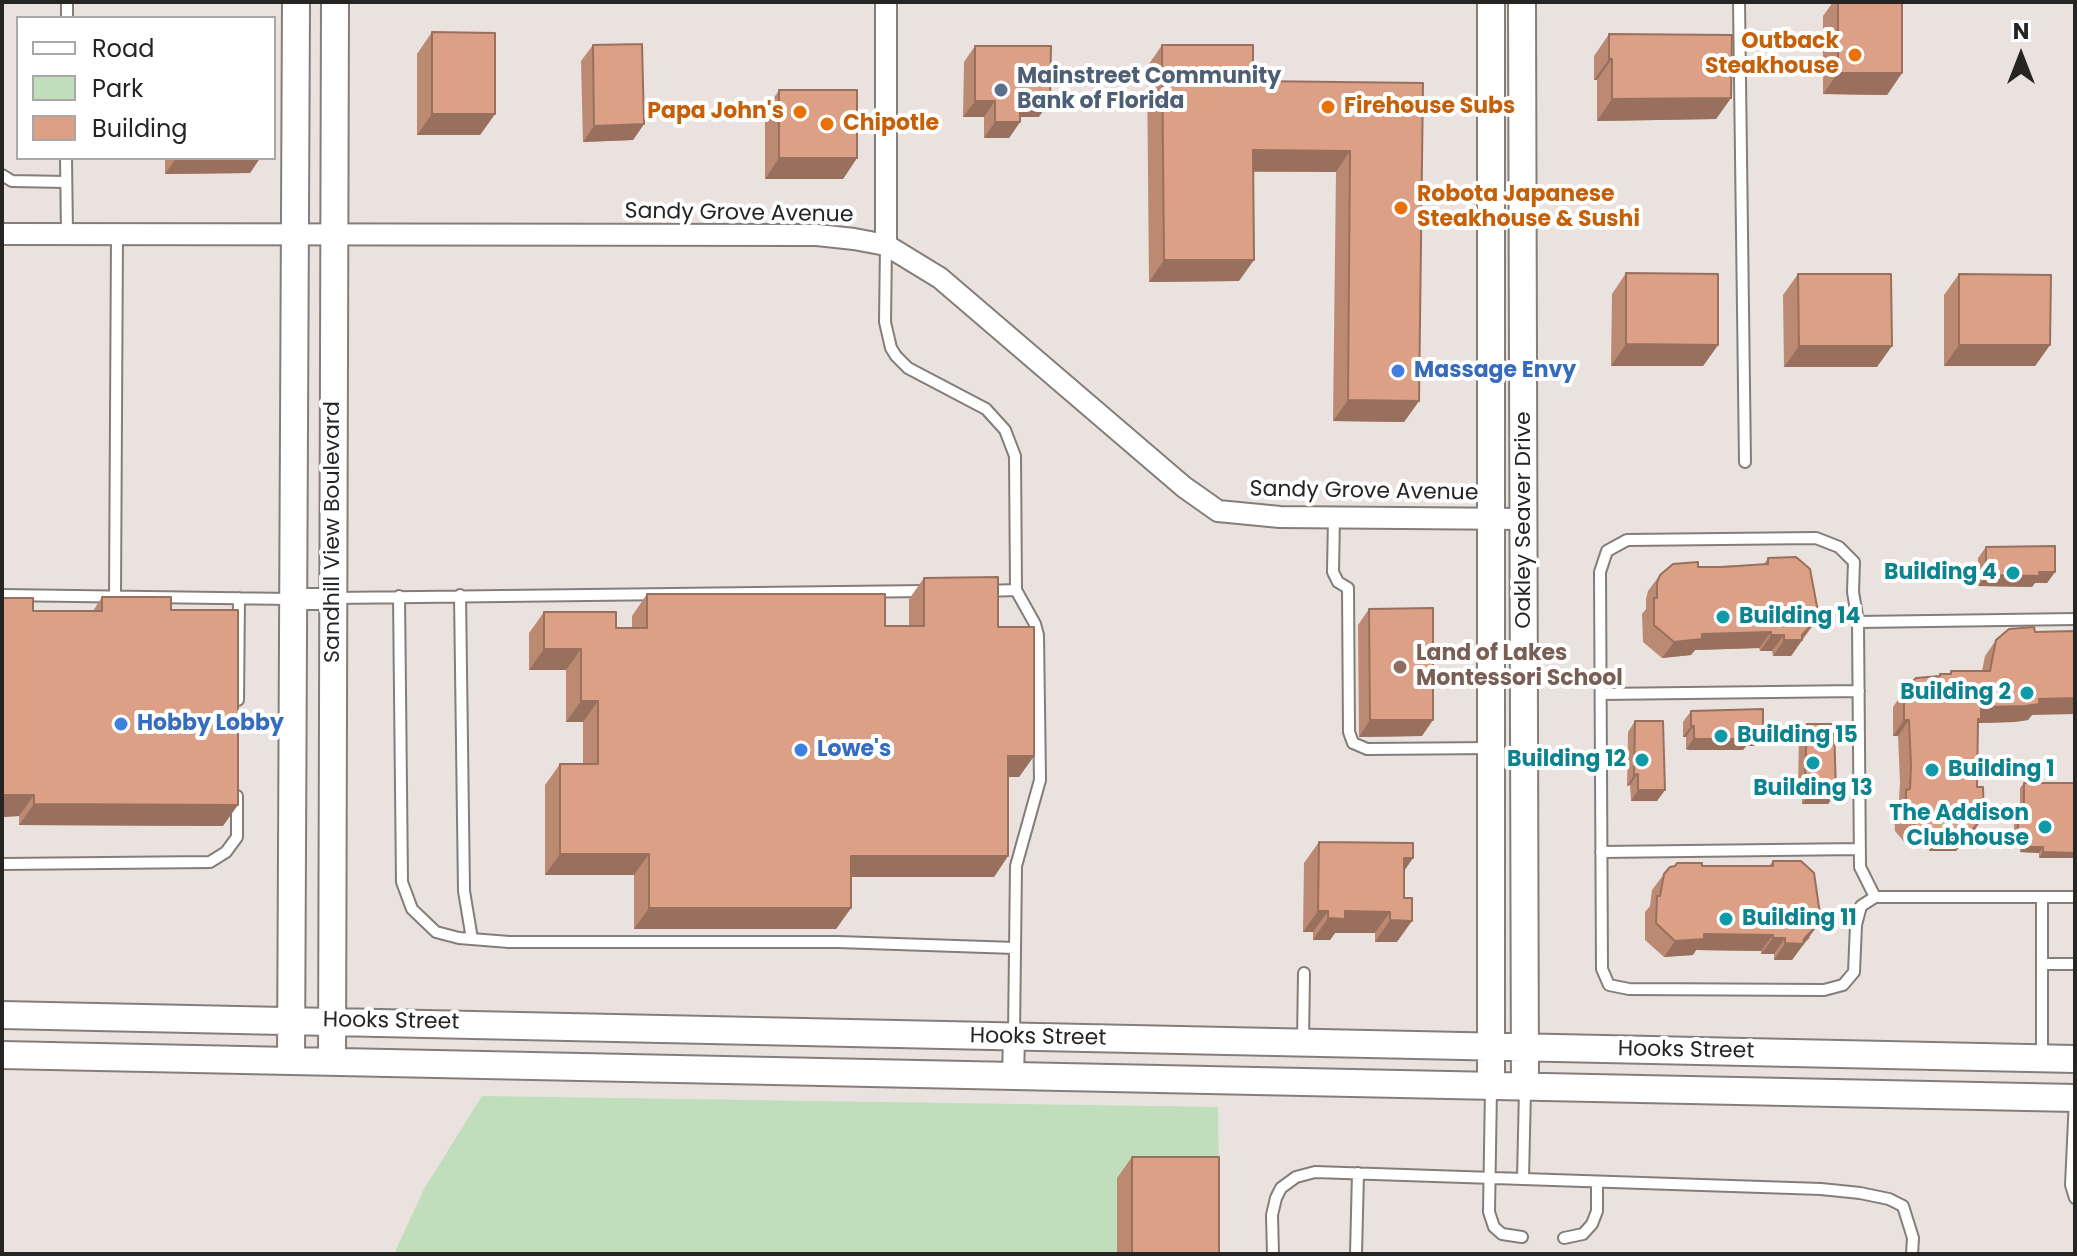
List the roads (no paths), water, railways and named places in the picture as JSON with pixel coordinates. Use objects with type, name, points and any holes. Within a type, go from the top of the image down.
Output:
[{"type":"street","name":"Sandhill View Boulevard","points":[[291,1060],[296,2]]},
{"type":"street","name":"Sandhill View Boulevard","points":[[332,1061],[335,2]]},
{"type":"street","points":[[886,2],[886,245]]},
{"type":"street","name":"Oakley Seaver Drive","points":[[1491,2],[1491,1086]]},
{"type":"street","name":"Oakley Seaver Drive","points":[[1522,2],[1525,1086]]},
{"type":"street","name":"Sandy Grove Avenue","points":[[2,234],[817,235],[886,245],[940,278],[1184,487],[1218,511],[1280,517],[1524,519]]},
{"type":"street","points":[[294,599],[332,599]]},
{"type":"street","points":[[1492,748],[1524,748]]},
{"type":"street","name":"Hooks Street","points":[[2,1015],[2075,1059]]},
{"type":"street","points":[[1013,1076],[1014,1038]]},
{"type":"street","name":"Hooks Street","points":[[2,1055],[2075,1098]]},
{"type":"lane","points":[[1739,2],[1745,462]]},
{"type":"lane","points":[[66,160],[67,234]]},
{"type":"lane","points":[[2,175],[12,181],[66,182]]},
{"type":"lane","points":[[115,597],[117,234]]},
{"type":"lane","points":[[886,245],[885,322],[891,348],[908,368],[986,409],[997,419],[1012,442],[1015,456],[1016,590],[1038,635],[1040,780],[1016,866],[1014,1038]]},
{"type":"lane","points":[[1334,517],[1333,572],[1338,582],[1348,588],[1350,738],[1359,748],[1367,749],[1492,748]]},
{"type":"lane","points":[[1875,897],[1860,867],[1858,622],[1853,592],[1854,562],[1839,547],[1816,538],[1627,540],[1607,551],[1600,572],[1601,852],[1602,969],[1609,985],[1629,989],[1824,990],[1843,985],[1854,972],[1856,925],[1861,906],[1875,897],[2075,897]]},
{"type":"lane","points":[[976,591],[1016,590]]},
{"type":"lane","points":[[332,599],[936,591]]},
{"type":"lane","points":[[2,595],[294,599]]},
{"type":"lane","points":[[460,595],[464,891],[472,939]]},
{"type":"lane","points":[[399,596],[402,882],[412,909],[436,932],[509,942],[838,942],[1015,948]]},
{"type":"lane","points":[[238,718],[239,598]]},
{"type":"lane","points":[[1858,622],[2075,619]]},
{"type":"lane","points":[[1601,694],[1859,691]]},
{"type":"lane","points":[[2,864],[210,862],[226,852],[237,837],[237,778]]},
{"type":"lane","points":[[1601,852],[1860,849]]},
{"type":"lane","points":[[2042,897],[2042,1059]]},
{"type":"lane","points":[[2042,964],[2075,964]]},
{"type":"lane","points":[[1303,1043],[1304,973]]},
{"type":"lane","points":[[1491,1086],[1489,1212],[1494,1227],[1502,1234],[1522,1237]]},
{"type":"lane","points":[[1523,1179],[1525,1086]]},
{"type":"lane","points":[[2075,1098],[2071,1185],[2075,1198]]},
{"type":"lane","points":[[1273,1254],[1272,1215],[1281,1188],[1296,1177],[1315,1172],[1821,1189],[1889,1199],[1903,1206],[1913,1238],[1912,1254]]},
{"type":"lane","points":[[1356,1254],[1358,1173]]},
{"type":"lane","points":[[1564,1238],[1583,1234],[1592,1224],[1597,1211],[1597,1182]]},
{"type":"place","name":"Outback Steakhouse","points":[[1855,55]]},
{"type":"place","name":"Mainstreet Community Bank of Florida","points":[[1001,90]]},
{"type":"place","name":"Firehouse Subs","points":[[1328,107]]},
{"type":"place","name":"Papa John's","points":[[800,112]]},
{"type":"place","name":"Chipotle","points":[[827,124]]},
{"type":"place","name":"Robota Japanese Steakhouse & Sushi","points":[[1401,208]]},
{"type":"place","name":"Massage Envy","points":[[1398,371]]},
{"type":"place","name":"Building 4","points":[[2013,573]]},
{"type":"place","name":"Building 14","points":[[1723,617]]},
{"type":"place","name":"Land of Lakes Montessori School","points":[[1400,667]]},
{"type":"place","name":"Building 2","points":[[2027,693]]},
{"type":"place","name":"Hobby Lobby","points":[[121,724]]},
{"type":"place","name":"Building 15","points":[[1721,736]]},
{"type":"place","name":"Lowe's","points":[[801,750]]},
{"type":"place","name":"Building 12","points":[[1642,760]]},
{"type":"place","name":"Building 13","points":[[1813,763]]},
{"type":"place","name":"Building 1","points":[[1932,770]]},
{"type":"place","name":"The Addison Clubhouse","points":[[2045,827]]},
{"type":"place","name":"Building 11","points":[[1726,919]]}]
